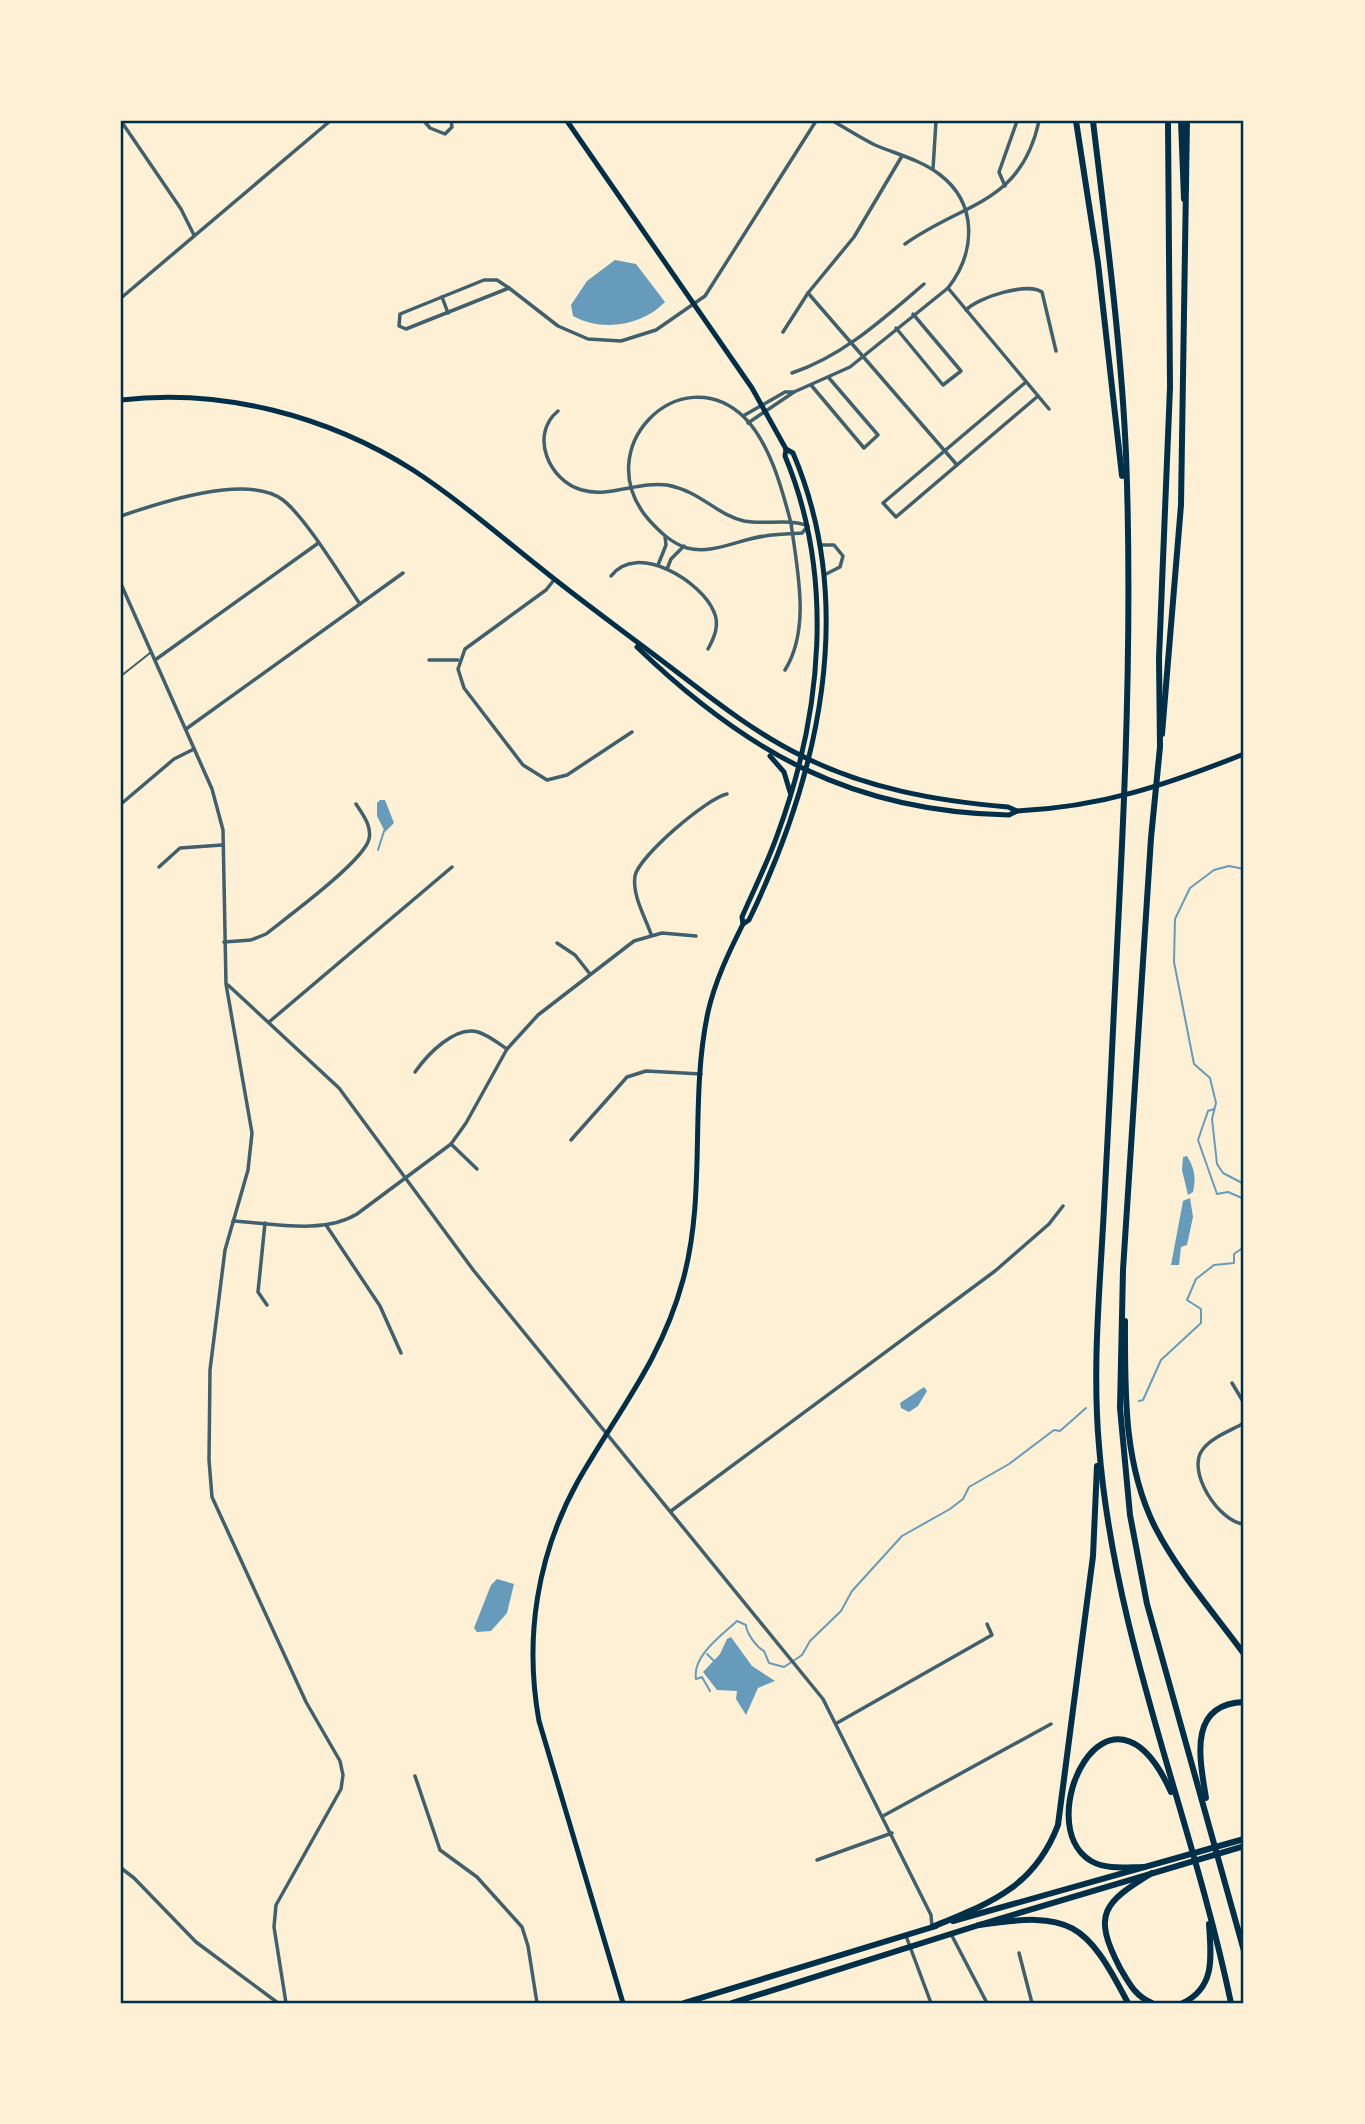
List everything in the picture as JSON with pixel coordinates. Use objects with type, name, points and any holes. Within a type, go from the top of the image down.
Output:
[{"type":"highway","points":[[1076,121],[1098,263],[1125,490]]},
{"type":"highway","points":[[932,1927],[996,1900],[1020,1883],[1045,1854],[1058,1825],[1093,1556],[1098,1443],[1097,1334],[1126,735],[1125,490],[1121,388],[1091,121]]},
{"type":"highway","points":[[1160,747],[1159,658],[1170,387],[1168,121]]},
{"type":"highway","points":[[1181,121],[1186,211]]},
{"type":"highway","points":[[1187,121],[1181,505],[1166,712],[1150,852],[1125,1245],[1120,1379],[1130,1515],[1147,1604],[1244,1951]]},
{"type":"highway","points":[[1125,1245],[1127,1424],[1140,1491],[1164,1544],[1244,1654]]},
{"type":"highway","points":[[1098,1443],[1107,1518],[1124,1611],[1183,1818],[1231,2003]]},
{"type":"highway","points":[[1209,1821],[1199,1750],[1201,1733],[1213,1713],[1244,1702]]},
{"type":"highway","points":[[1144,1867],[1102,1866],[1088,1858],[1077,1847],[1069,1821],[1075,1778],[1084,1758],[1098,1746],[1118,1741],[1143,1748],[1163,1773],[1183,1818]]},
{"type":"highway","points":[[684,2003],[932,1927],[1144,1867],[1177,1861],[1230,1846],[1244,1839]]},
{"type":"highway","points":[[1230,1846],[1244,1846]]},
{"type":"highway","points":[[732,2003],[1152,1873],[1177,1861]]},
{"type":"highway","points":[[1152,1873],[1113,1900],[1106,1915],[1105,1930],[1130,1986],[1152,2003]]},
{"type":"highway","points":[[1232,1903],[1244,1935]]},
{"type":"highway","points":[[1183,2003],[1198,1995],[1208,1978],[1211,1954],[1208,1912]]},
{"type":"highway","points":[[979,1925],[1040,1918],[1074,1928],[1102,1954],[1128,2003]]},
{"type":"main road","points":[[567,121],[762,404],[786,449],[793,453],[803,479],[820,545],[824,575],[824,666],[810,760],[776,862],[749,920],[743,924]]},
{"type":"main road","points":[[121,400],[165,398],[233,402],[293,415],[348,435],[432,483],[625,635],[737,718],[802,756],[866,782],[921,796],[1008,807],[1017,811]]},
{"type":"main road","points":[[623,2003],[542,1732],[532,1653],[534,1617],[547,1556],[573,1491],[654,1359],[684,1278],[694,1223],[701,1074],[710,1004],[743,924],[742,917],[772,849],[802,756],[817,641],[815,573],[808,526],[785,456],[786,449]]},
{"type":"main road","points":[[625,635],[689,696],[763,749],[807,772],[855,790],[920,807],[1009,815],[1017,811],[1099,803],[1183,778],[1244,754]]},
{"type":"main road","points":[[763,749],[784,772],[790,795]]},
{"type":"main road","points":[[920,807],[921,796]]},
{"type":"street","points":[[121,121],[181,209],[194,235]]},
{"type":"street","points":[[121,298],[330,121]]},
{"type":"street","points":[[424,121],[430,128],[445,134],[452,127],[451,121]]},
{"type":"street","points":[[509,288],[406,329],[397,322],[400,314],[489,279],[497,280],[509,288],[558,326],[578,336],[598,341],[621,341],[649,334],[705,296],[816,121]]},
{"type":"street","points":[[748,423],[794,392],[829,378],[864,356],[948,288],[968,251],[970,230],[966,211],[952,185],[933,169],[833,121]]},
{"type":"street","points":[[933,169],[936,121]]},
{"type":"street","points":[[1005,186],[999,172],[1017,121]]},
{"type":"street","points":[[905,244],[937,223],[990,199],[1005,186],[1028,154],[1039,121]]},
{"type":"street","points":[[783,332],[808,293],[854,237],[902,156]]},
{"type":"street","points":[[792,373],[818,365],[853,342],[924,285]]},
{"type":"street","points":[[948,288],[1049,408]]},
{"type":"street","points":[[966,310],[984,298],[1029,288],[1038,289],[1042,292],[1056,351]]},
{"type":"street","points":[[808,293],[957,465]]},
{"type":"street","points":[[442,297],[448,313]]},
{"type":"street","points":[[896,328],[943,385],[961,370],[913,314]]},
{"type":"street","points":[[811,385],[864,448],[878,435],[829,378]]},
{"type":"street","points":[[1026,382],[883,503],[896,517],[1038,396]]},
{"type":"street","points":[[743,416],[785,392],[794,392]]},
{"type":"street","points":[[785,670],[794,656],[798,628],[799,583],[793,534],[769,458],[748,423],[743,416],[709,400],[691,399],[655,411],[638,430],[628,455],[629,488],[645,516],[665,536],[684,546],[717,548],[764,536],[793,534],[802,533],[808,526]]},
{"type":"street","points":[[558,411],[548,424],[545,455],[558,476],[570,486],[585,491],[665,485],[694,492],[741,520],[808,526]]},
{"type":"street","points":[[121,516],[220,489],[265,493],[282,500],[292,509],[360,604]]},
{"type":"street","points":[[763,524],[764,536]]},
{"type":"street","points":[[658,565],[666,545],[665,536]]},
{"type":"street","points":[[155,660],[317,544]]},
{"type":"street","points":[[820,545],[834,545],[844,556],[840,567],[824,575]]},
{"type":"street","points":[[667,569],[671,559],[684,546]]},
{"type":"street","points":[[611,576],[624,564],[638,560],[667,569],[703,596],[715,612],[714,638],[708,649]]},
{"type":"street","points":[[185,729],[403,573]]},
{"type":"street","points":[[554,580],[546,590],[469,646],[458,660],[458,676],[464,688],[518,760],[540,778],[553,780],[567,775],[632,732]]},
{"type":"street","points":[[121,584],[219,808],[223,845],[226,984],[252,1133],[248,1170],[225,1250],[209,1381],[212,1497],[306,1702],[340,1761],[343,1775],[341,1789],[276,1905],[274,1927],[286,2003]]},
{"type":"street","points":[[429,660],[458,660]]},
{"type":"street","points":[[121,804],[174,759],[194,750]]},
{"type":"street","points":[[651,934],[635,888],[639,866],[709,802],[727,794]]},
{"type":"street","points":[[224,942],[251,940],[266,934],[359,857],[369,839],[370,830],[356,804]]},
{"type":"street","points":[[159,867],[173,851],[180,848],[223,845]]},
{"type":"street","points":[[269,1022],[452,867]]},
{"type":"street","points":[[232,1221],[326,1224],[348,1220],[451,1144],[466,1123],[507,1049],[538,1014],[623,948],[651,934],[674,932],[696,936]]},
{"type":"street","points":[[557,943],[575,955],[590,974]]},
{"type":"street","points":[[226,984],[338,1088],[474,1271],[792,1658],[837,1723],[932,1915],[932,1927]]},
{"type":"street","points":[[415,1072],[428,1057],[461,1032],[482,1033],[507,1049]]},
{"type":"street","points":[[571,1140],[627,1077],[646,1071],[701,1074]]},
{"type":"street","points":[[451,1144],[477,1169]]},
{"type":"street","points":[[671,1511],[995,1271],[1049,1224],[1063,1206]]},
{"type":"street","points":[[265,1223],[258,1292],[267,1305]]},
{"type":"street","points":[[326,1224],[380,1306],[401,1353]]},
{"type":"street","points":[[1232,1383],[1244,1403]]},
{"type":"street","points":[[1244,1423],[1203,1449],[1197,1470],[1224,1517],[1244,1524]]},
{"type":"street","points":[[837,1723],[983,1641],[992,1635],[986,1624]]},
{"type":"street","points":[[883,1816],[1051,1724]]},
{"type":"street","points":[[415,1776],[440,1850],[478,1878],[522,1927],[528,1946],[537,2003]]},
{"type":"street","points":[[817,1860],[892,1833]]},
{"type":"street","points":[[121,1868],[135,1878],[196,1942],[278,2003]]},
{"type":"street","points":[[951,1934],[987,2003]]},
{"type":"street","points":[[906,1935],[931,2003]]},
{"type":"street","points":[[1019,1953],[1032,2003]]},
{"type":"lane","points":[[121,676],[151,652]]},
{"type":"water","points":[[615,260],[636,264],[665,302],[645,317],[621,324],[596,324],[573,316],[571,305],[587,281]]},
{"type":"water","points":[[385,800],[394,823],[385,832],[377,816],[377,803]]},
{"type":"water","points":[[1187,1156],[1195,1178],[1193,1192],[1188,1195],[1182,1170],[1183,1157]]},
{"type":"water","points":[[1190,1198],[1193,1217],[1187,1245],[1181,1247],[1179,1265],[1171,1265],[1183,1201]]},
{"type":"water","points":[[924,1387],[927,1391],[918,1406],[909,1412],[901,1408],[900,1403]]},
{"type":"water","points":[[497,1579],[514,1584],[507,1613],[491,1631],[477,1632],[474,1628],[491,1585]]},
{"type":"water","points":[[731,1637],[752,1666],[775,1681],[758,1688],[746,1715],[736,1699],[737,1691],[717,1690],[703,1672]]},
{"type":"waterway","points":[[378,850],[384,831]]},
{"type":"waterway","points":[[1244,869],[1229,866],[1214,870],[1190,888],[1175,919],[1174,962],[1194,1064],[1210,1078],[1216,1103],[1212,1119],[1217,1164],[1223,1173],[1244,1184]]},
{"type":"waterway","points":[[1214,1109],[1208,1111],[1198,1140],[1217,1194],[1228,1192],[1242,1198],[1244,1204]]},
{"type":"waterway","points":[[1244,1213],[1244,1224]]},
{"type":"waterway","points":[[1139,1401],[1143,1400],[1161,1360],[1201,1323],[1201,1309],[1187,1300],[1196,1279],[1214,1265],[1234,1263],[1234,1254],[1244,1247]]},
{"type":"waterway","points":[[710,1691],[702,1677],[696,1679],[699,1662],[709,1647],[737,1621],[746,1625],[769,1663],[784,1667],[802,1655],[810,1641],[841,1611],[852,1591],[902,1536],[950,1509],[963,1499],[969,1487],[1009,1464],[1054,1430],[1060,1431],[1086,1408]]},
{"type":"waterway","points":[[707,1654],[715,1662]]}]
